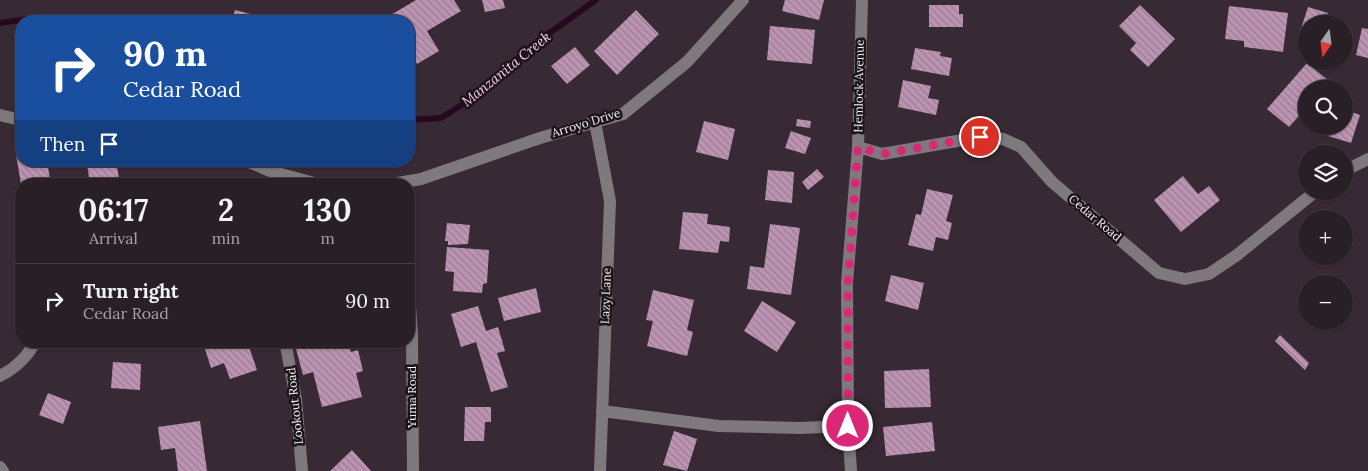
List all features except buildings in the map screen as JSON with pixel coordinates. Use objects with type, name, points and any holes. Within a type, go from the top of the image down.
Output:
[{"type":"street","name":"Arroyo Drive","points":[[415,180],[540,138],[623,114],[687,62],[743,0]]},
{"type":"street","name":"Hemlock Avenue","points":[[851,471],[848,426],[848,283],[858,147],[862,0]]},
{"type":"street","points":[[0,115],[15,119]]},
{"type":"street","name":"Lazy Lane","points":[[594,122],[610,201],[600,471]]},
{"type":"street","name":"Cedar Road","points":[[858,147],[882,154],[980,137],[1003,139],[1021,147],[1052,182],[1159,273],[1185,279],[1209,274],[1237,255],[1305,200]]},
{"type":"street","points":[[1353,166],[1368,159]]},
{"type":"street","points":[[261,167],[296,178]]},
{"type":"street","points":[[0,376],[12,370],[32,348]]},
{"type":"street","name":"Lookout Road","points":[[286,348],[296,399],[302,471]]},
{"type":"street","name":"Yuma Road","points":[[412,348],[413,471]]},
{"type":"street","points":[[602,411],[719,426],[800,428],[848,426]]},
{"type":"street","points":[[0,468],[3,471]]},
{"type":"waterway","name":"Manzanita Creek","points":[[415,120],[441,118],[471,99],[534,44],[596,0]]},
{"type":"waterway","name":"Manzanita Creek","points":[[0,23],[15,21]]},
{"type":"route","points":[[848,426],[848,283],[858,147],[882,154],[980,137]]}]
